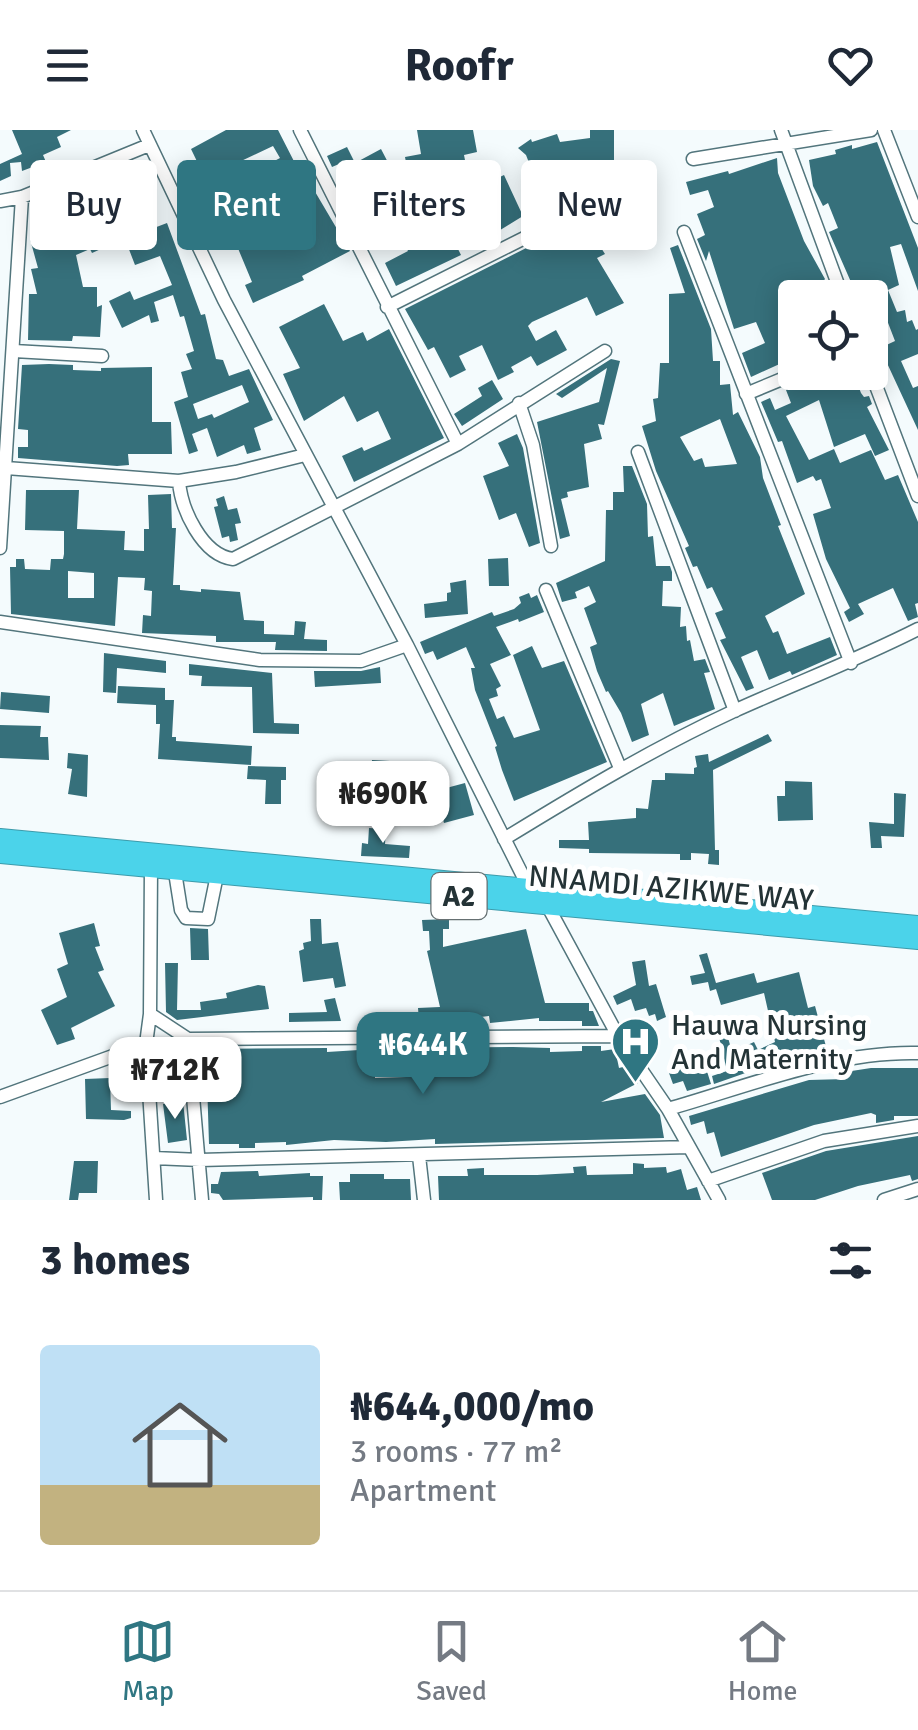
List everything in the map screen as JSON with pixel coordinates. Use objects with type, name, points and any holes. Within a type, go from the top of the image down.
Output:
[{"type":"highway","name":"NNAMDI AZIKWE WAY","points":[[0,838],[918,925]]},
{"type":"highway","name":"NNAMDI AZIKWE WAY","points":[[0,854],[918,940]]},
{"type":"street","points":[[143,130],[224,300],[407,645],[529,888]]},
{"type":"street","points":[[300,130],[458,444]]},
{"type":"street","points":[[693,159],[783,137],[871,130]]},
{"type":"street","points":[[884,130],[918,218]]},
{"type":"street","points":[[783,137],[836,280]]},
{"type":"street","points":[[0,201],[22,197],[150,145]]},
{"type":"street","points":[[0,548],[22,197]]},
{"type":"street","points":[[684,232],[851,663]]},
{"type":"street","points":[[387,308],[521,240]]},
{"type":"street","points":[[14,351],[102,356]]},
{"type":"street","points":[[179,481],[180,499],[194,525],[222,558],[233,559],[458,444],[605,351]]},
{"type":"street","points":[[746,394],[778,381]]},
{"type":"street","points":[[878,390],[918,496]]},
{"type":"street","points":[[519,404],[533,445],[551,546]]},
{"type":"street","points":[[638,452],[735,710]]},
{"type":"street","points":[[6,468],[179,481],[236,472],[305,454]]},
{"type":"street","points":[[546,590],[620,768]]},
{"type":"street","points":[[0,622],[260,660],[361,661],[407,645]]},
{"type":"street","points":[[504,839],[620,768],[735,710],[851,663],[918,629]]},
{"type":"street","points":[[151,867],[150,1014],[146,1044],[156,1200]]},
{"type":"street","points":[[176,872],[181,910],[186,918],[196,921],[208,919],[212,912],[216,875]]},
{"type":"street","points":[[546,903],[618,1036],[668,1109],[719,1200]]},
{"type":"street","points":[[150,1014],[188,1040],[618,1036]]},
{"type":"street","points":[[188,1040],[202,1200]]},
{"type":"street","points":[[0,1098],[146,1044]]},
{"type":"street","points":[[668,1109],[825,1063],[880,1052],[918,1054]]},
{"type":"street","points":[[708,1181],[824,1141],[918,1126]]},
{"type":"street","points":[[154,1158],[419,1156],[689,1147]]},
{"type":"street","points":[[419,1156],[424,1200]]},
{"type":"street","points":[[884,1200],[918,1189]]},
{"type":"building","points":[[12,130],[71,130],[57,137],[61,147],[43,155],[45,160],[30,160],[30,168],[22,171],[21,162],[10,163],[11,176],[0,181],[0,164],[22,154]]},
{"type":"building","points":[[226,130],[278,130],[293,160],[276,160],[280,158],[273,146],[243,160],[196,160],[191,149]]},
{"type":"building","points":[[417,130],[473,130],[477,152],[464,155],[465,160],[406,160],[421,154]]},
{"type":"building","points":[[590,130],[614,130],[614,160],[528,160],[518,148],[531,139],[532,142],[557,134],[560,142],[590,138]]},
{"type":"building","points":[[877,142],[918,248],[918,291],[901,244],[890,247],[899,285],[888,290],[888,280],[850,280],[829,232],[838,228],[828,203],[823,206],[813,186],[809,160],[836,154],[835,150],[852,145],[852,149]]},
{"type":"building","points":[[347,147],[354,160],[336,160],[332,167],[327,156]]},
{"type":"building","points":[[381,149],[387,160],[361,160]]},
{"type":"building","points":[[777,158],[778,173],[804,241],[825,279],[778,280],[778,365],[751,377],[742,353],[765,343],[756,322],[734,329],[709,251],[706,261],[697,239],[705,235],[697,214],[714,207],[708,190],[690,195],[686,182],[728,171],[729,174]]},
{"type":"building","points":[[504,175],[521,212],[521,217],[501,230]]},
{"type":"building","points":[[316,193],[336,227],[336,250],[350,251],[302,276],[304,280],[253,303],[245,285],[252,282],[239,250],[316,250]]},
{"type":"building","points":[[167,223],[201,315],[205,314],[216,359],[223,360],[229,376],[249,369],[273,420],[254,428],[261,450],[247,454],[244,445],[217,457],[207,428],[192,434],[198,451],[189,454],[174,402],[188,397],[181,372],[192,369],[186,354],[194,351],[184,316],[180,317],[173,295],[154,302],[159,321],[151,323],[149,315],[122,328],[109,301],[130,291],[134,300],[172,285],[160,256],[135,265],[129,250],[157,250],[157,227]],"holes":[[[242,385],[249,402],[214,418],[212,414],[198,419],[193,404]]]},
{"type":"building","points":[[678,245],[711,329],[713,361],[720,361],[720,385],[730,384],[733,415],[738,412],[760,457],[763,478],[781,525],[778,526],[805,594],[765,616],[773,633],[778,631],[787,654],[830,637],[837,655],[792,675],[790,671],[769,680],[757,650],[741,657],[754,688],[746,691],[720,640],[726,638],[715,613],[723,610],[712,587],[707,589],[697,566],[693,567],[685,548],[689,546],[656,471],[642,426],[656,421],[653,399],[658,398],[660,363],[669,363],[669,294],[685,293],[670,248]],"holes":[[[720,419],[737,464],[705,467],[702,458],[694,461],[680,437]]]},
{"type":"building","points":[[33,250],[88,250],[76,255],[83,287],[97,287],[97,307],[102,305],[100,337],[28,340],[29,294],[37,294],[31,269],[38,268]]},
{"type":"building","points":[[458,250],[461,255],[396,286],[385,263],[408,251]]},
{"type":"building","points":[[522,250],[602,250],[605,254],[597,258],[624,303],[596,316],[587,297],[532,322],[528,326],[536,341],[556,330],[567,350],[537,366],[531,356],[498,380],[482,345],[459,356],[466,370],[450,378],[434,347],[428,350],[405,309]]},
{"type":"building","points":[[888,290],[897,312],[905,310],[907,322],[912,320],[918,329],[918,354],[901,361],[913,388],[918,386],[918,430],[888,365],[888,344],[895,341],[888,323]]},
{"type":"building","points":[[324,304],[343,341],[363,332],[367,341],[389,329],[444,438],[354,482],[342,456],[391,439],[378,411],[357,422],[344,396],[304,421],[283,374],[300,368],[279,327]]},
{"type":"building","points":[[611,359],[620,361],[604,425],[598,424],[602,439],[584,444],[589,487],[567,492],[568,497],[561,499],[570,536],[560,539],[537,422],[599,402],[607,368],[562,398],[556,394]]},
{"type":"building","points":[[49,364],[101,371],[152,367],[152,422],[171,422],[172,454],[128,454],[129,465],[117,466],[18,458],[18,447],[28,447],[28,430],[18,429],[22,365]]},
{"type":"building","points":[[492,380],[503,399],[462,426],[454,414],[482,396],[478,388]]},
{"type":"building","points":[[786,390],[860,390],[864,397],[869,396],[872,404],[867,407],[889,450],[875,456],[865,434],[834,447],[819,400],[786,416],[809,460],[834,449],[840,463],[871,450],[885,480],[898,475],[918,522],[918,617],[908,621],[893,588],[858,604],[864,614],[849,622],[844,612],[850,608],[826,559],[813,514],[831,508],[821,479],[816,481],[813,476],[797,483],[782,441],[778,442],[761,402],[770,398],[775,410],[791,403]]},
{"type":"building","points":[[517,434],[540,543],[529,547],[516,513],[499,520],[483,476],[509,466],[498,443]]},
{"type":"building","points":[[623,466],[632,466],[647,504],[648,537],[653,536],[656,566],[670,566],[672,572],[672,581],[663,581],[662,606],[681,607],[680,627],[686,626],[694,661],[705,659],[710,672],[704,673],[715,709],[674,726],[663,693],[641,704],[649,735],[632,742],[621,713],[606,692],[590,647],[597,644],[584,608],[596,602],[589,586],[575,592],[577,598],[562,602],[556,583],[605,561],[606,510],[613,510],[613,492],[624,492]]},
{"type":"building","points":[[26,490],[79,490],[77,529],[125,531],[124,550],[144,551],[144,529],[149,529],[148,495],[171,494],[172,528],[176,528],[173,585],[180,585],[180,590],[240,592],[244,620],[264,621],[264,634],[294,635],[295,621],[306,622],[304,639],[327,640],[327,651],[275,650],[276,642],[216,642],[216,636],[142,633],[143,615],[151,616],[152,591],[144,590],[145,578],[118,577],[115,626],[11,614],[10,567],[16,567],[16,559],[24,559],[25,569],[50,570],[51,559],[63,559],[64,554],[64,531],[25,530]],"holes":[[[68,571],[94,573],[94,598],[68,598]]]},
{"type":"building","points":[[224,496],[228,510],[237,508],[241,523],[235,524],[238,540],[230,542],[229,536],[222,538],[214,507],[218,506],[216,499]]},
{"type":"building","points":[[508,558],[509,586],[489,586],[488,559]]},
{"type":"building","points":[[466,580],[468,614],[425,618],[424,604],[447,601],[450,583]]},
{"type":"building","points":[[529,593],[531,598],[537,595],[544,612],[496,627],[511,655],[490,664],[501,686],[496,689],[498,696],[489,699],[497,719],[504,716],[514,738],[540,730],[513,655],[532,646],[542,668],[564,661],[607,762],[514,801],[475,690],[471,668],[475,668],[466,647],[437,660],[433,651],[425,654],[420,642],[492,612],[494,616],[514,609],[521,603],[519,597]]},
{"type":"building","points":[[104,653],[166,661],[166,673],[117,668],[116,693],[103,692]]},
{"type":"building","points":[[189,664],[272,673],[274,723],[299,724],[299,734],[253,733],[252,687],[201,686],[202,676],[189,675]]},
{"type":"building","points":[[380,667],[381,683],[315,687],[314,671]]},
{"type":"building","points":[[118,686],[165,688],[165,700],[174,700],[172,737],[176,741],[252,746],[251,765],[158,759],[160,724],[156,724],[156,705],[117,703]]},
{"type":"building","points":[[1,692],[50,696],[49,713],[0,709]]},
{"type":"building","points":[[0,725],[41,726],[40,737],[48,737],[49,760],[0,758]]},
{"type":"building","points":[[768,734],[772,741],[713,770],[715,850],[719,850],[719,865],[708,864],[709,854],[691,853],[691,860],[680,860],[680,854],[589,853],[589,849],[559,848],[559,840],[589,840],[588,822],[636,818],[636,808],[648,809],[652,780],[665,780],[665,773],[694,774],[695,756],[708,754],[709,762]]},
{"type":"building","points":[[68,753],[88,755],[87,797],[68,794],[72,769],[67,768]]},
{"type":"building","points":[[372,760],[408,762],[408,776],[371,775]]},
{"type":"building","points":[[248,766],[286,767],[286,780],[281,780],[281,804],[265,804],[266,780],[247,779]]},
{"type":"building","points":[[785,781],[812,782],[813,820],[778,821],[777,796],[785,796]]},
{"type":"building","points":[[465,783],[474,815],[444,823],[435,791]]},
{"type":"building","points":[[894,793],[906,794],[904,837],[881,836],[882,848],[871,848],[869,822],[894,824]]},
{"type":"building","points":[[369,828],[386,829],[385,844],[410,846],[409,858],[361,856],[362,843],[368,844]]},
{"type":"building","points":[[310,919],[321,919],[322,944],[338,942],[346,986],[335,988],[333,978],[303,982],[299,951],[304,949],[303,943],[311,941]]},
{"type":"building","points":[[449,919],[449,929],[443,929],[443,947],[526,929],[545,1003],[589,1003],[589,1011],[593,1011],[599,1026],[539,1018],[490,1023],[489,1016],[419,1021],[418,1008],[440,1007],[427,951],[429,931],[423,931],[422,920]]},
{"type":"building","points":[[94,923],[100,946],[95,947],[104,970],[98,972],[115,1006],[71,1028],[75,1039],[57,1045],[41,1010],[67,997],[57,969],[68,964],[59,933]]},
{"type":"building","points":[[190,928],[208,929],[209,960],[191,960]]},
{"type":"building","points":[[707,953],[716,983],[754,973],[757,983],[799,972],[808,1008],[815,1006],[827,1050],[789,1062],[788,1058],[714,1084],[712,1076],[727,1071],[719,1037],[727,1034],[732,1052],[754,1042],[758,1050],[775,1042],[764,993],[721,1005],[716,989],[710,991],[708,982],[692,985],[690,976],[705,973],[699,955]]},
{"type":"building","points":[[645,960],[649,986],[656,984],[666,1017],[657,1021],[646,1008],[635,1011],[631,999],[617,1005],[613,996],[636,985],[632,962]]},
{"type":"building","points":[[165,963],[178,963],[177,1010],[201,1010],[200,1002],[227,998],[226,993],[258,985],[265,986],[269,1009],[177,1020],[166,1012]]},
{"type":"building","points":[[335,998],[341,1021],[289,1022],[289,1013],[327,1012],[324,1000]]},
{"type":"building","points":[[582,1046],[601,1046],[601,1051],[615,1049],[619,1068],[627,1066],[638,1083],[601,1102],[645,1094],[660,1115],[664,1138],[435,1144],[435,1139],[334,1140],[286,1145],[255,1143],[255,1148],[209,1144],[206,1049],[375,1049],[375,1078],[406,1077],[406,1048],[550,1048],[550,1052],[582,1051]]},
{"type":"building","points":[[704,1062],[711,1084],[687,1091],[683,1081],[673,1084],[669,1073]]},
{"type":"building","points":[[918,1068],[918,1116],[894,1116],[894,1120],[876,1123],[876,1115],[871,1113],[814,1125],[721,1157],[714,1132],[707,1134],[704,1121],[691,1125],[689,1116],[809,1080],[846,1079],[845,1072]]},
{"type":"building","points":[[110,1078],[111,1110],[131,1111],[131,1118],[86,1119],[85,1079]]},
{"type":"building","points":[[183,1101],[187,1140],[168,1143],[163,1104]]},
{"type":"building","points":[[918,1136],[918,1179],[912,1181],[910,1175],[815,1200],[772,1200],[762,1173],[826,1151]]},
{"type":"building","points":[[74,1161],[98,1161],[97,1193],[79,1193],[78,1200],[69,1200]]},
{"type":"building","points":[[633,1163],[644,1164],[644,1168],[666,1167],[667,1173],[681,1169],[687,1190],[697,1187],[701,1200],[439,1200],[438,1176],[468,1176],[467,1169],[484,1168],[484,1175],[537,1175],[574,1173],[573,1167],[586,1166],[587,1175],[633,1174]]},
{"type":"building","points":[[258,1171],[259,1176],[323,1176],[322,1200],[223,1200],[219,1194],[211,1193],[211,1184],[218,1184],[221,1172]]},
{"type":"building","points":[[350,1174],[410,1179],[411,1200],[340,1200],[339,1182],[350,1182]]},
{"type":"place","name":"Hauwa Nursing And Maternity","points":[[636,1084]]}]
